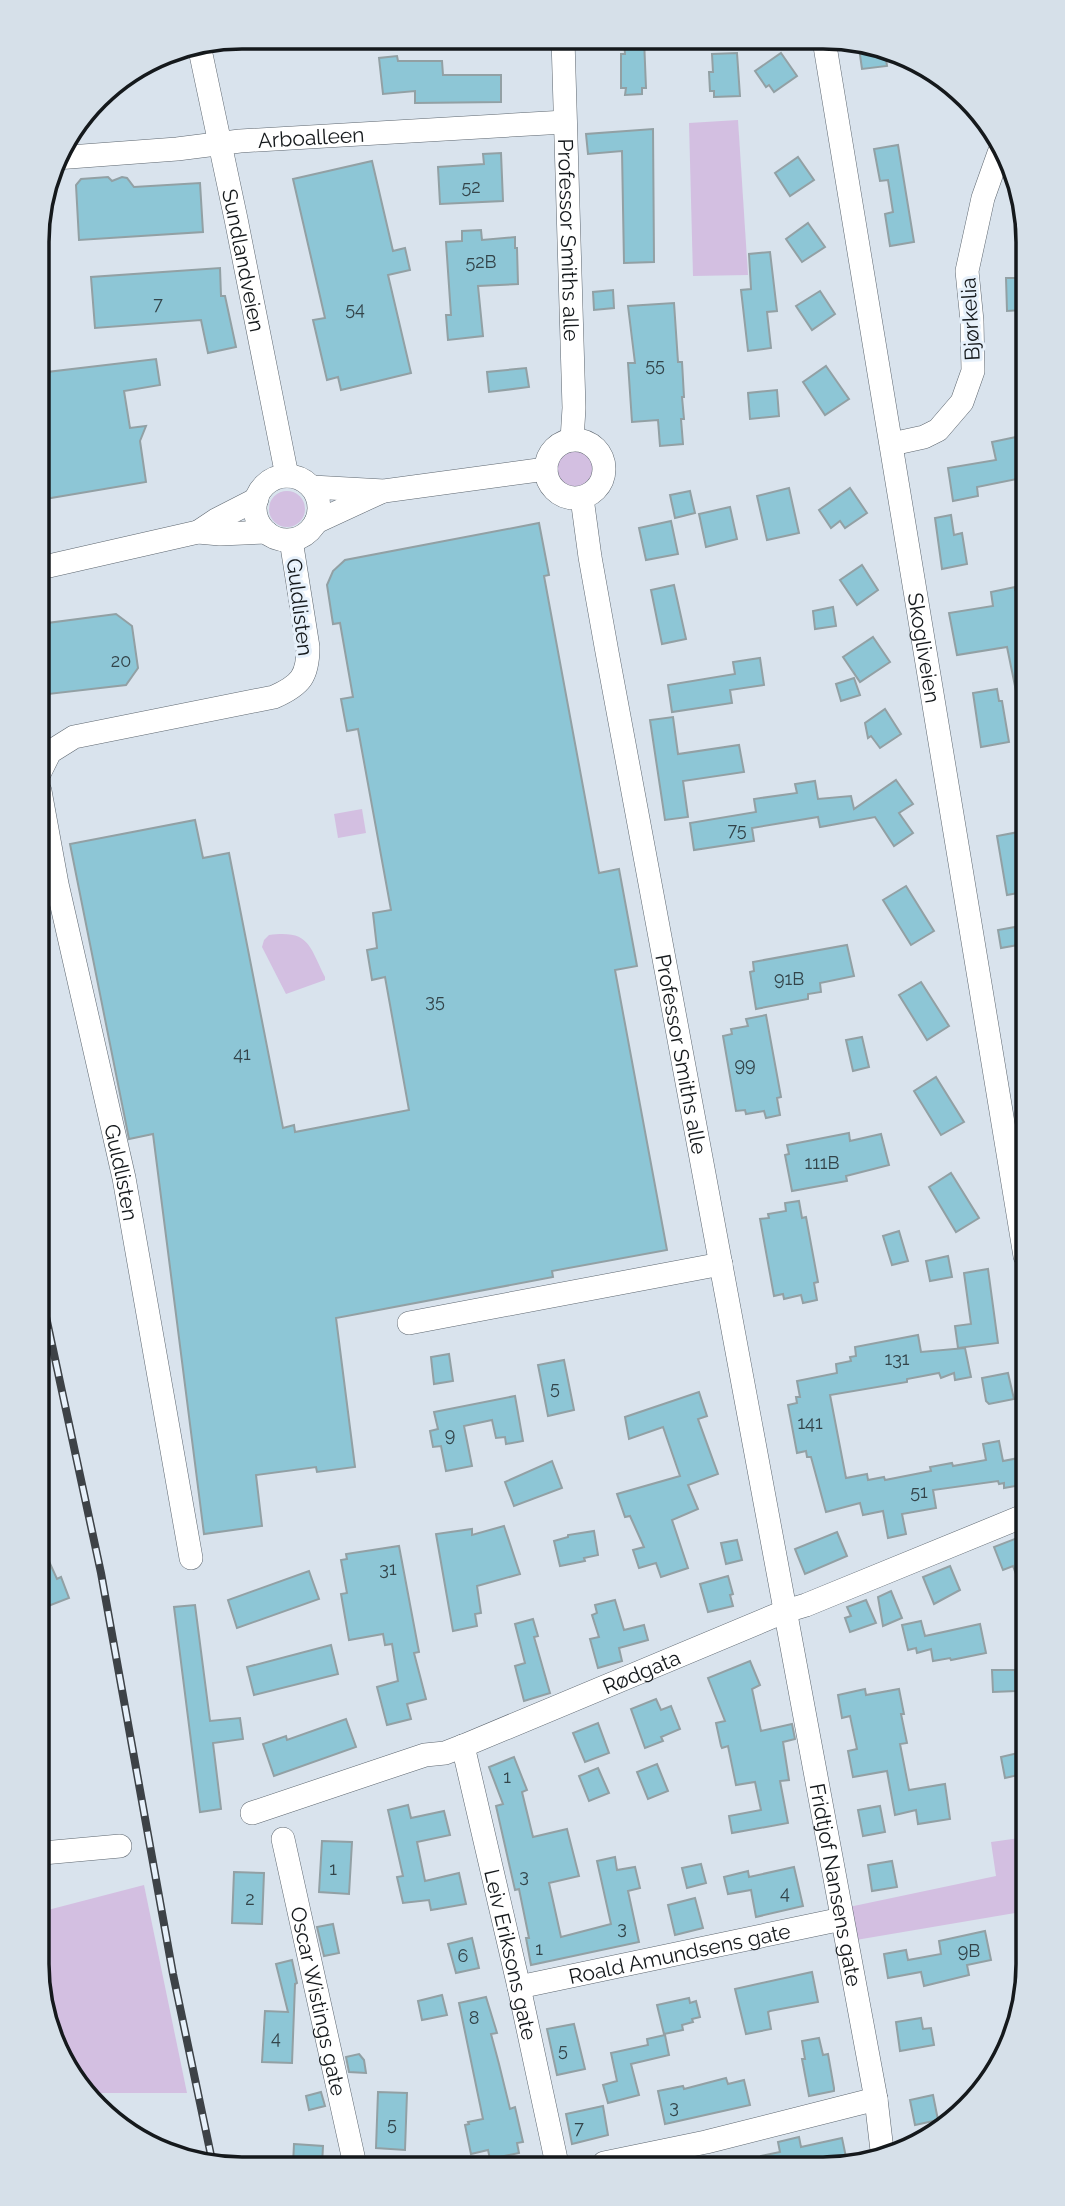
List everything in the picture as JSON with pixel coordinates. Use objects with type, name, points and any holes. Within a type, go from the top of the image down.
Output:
[{"type":"street","name":"Professor Smiths alle","points":[[563,49],[574,408],[572,440]]},
{"type":"street","name":"Skogliveien","points":[[826,49],[1016,1201]]},
{"type":"street","name":"Sundlandveien","points":[[201,54],[286,476]]},
{"type":"street","name":"Arboalleen","points":[[69,157],[219,144],[565,122]]},
{"type":"street","name":"Bjørkelia","points":[[892,444],[924,437],[938,430],[962,402],[973,371],[967,271],[983,198],[997,159]]},
{"type":"street","points":[[572,440],[591,445],[603,461],[602,480],[597,488],[582,498],[564,496],[557,492],[547,478],[546,469],[551,453],[572,440]]},
{"type":"street","points":[[312,488],[384,491],[546,469]]},
{"type":"street","points":[[266,532],[257,517],[257,499],[265,485],[286,476],[297,477],[312,488],[319,504],[316,522]]},
{"type":"street","points":[[49,566],[198,532],[266,532],[282,540],[291,540],[302,537],[316,522],[384,491]]},
{"type":"street","name":"Professor Smiths alle","points":[[582,498],[607,652],[786,1611]]},
{"type":"street","points":[[198,532],[257,499]]},
{"type":"street","name":"Guldlisten","points":[[49,754],[74,737],[274,697],[299,683],[308,662],[308,647],[291,540]]},
{"type":"street","name":"Guldlisten","points":[[49,840],[124,1178],[191,1558]]},
{"type":"street","points":[[409,1323],[721,1264]]},
{"type":"street","name":"Rødgata","points":[[252,1813],[425,1755],[445,1753],[1016,1518]]},
{"type":"street","name":"Fridtjof Nansens gate","points":[[786,1611],[876,2099],[882,2147]]},
{"type":"street","name":"Leiv Eriksons gate","points":[[463,1746],[555,2157]]},
{"type":"street","name":"Oscar Wistings gate","points":[[283,1839],[353,2157]]},
{"type":"street","points":[[49,1852],[120,1846]]},
{"type":"street","name":"Roald Amundsens gate","points":[[519,1987],[842,1919]]},
{"type":"street","points":[[636,2157],[876,2099]]},
{"type":"shaded area","points":[[738,120],[748,275],[693,276],[689,123]]},
{"type":"shaded area","points":[[575,451],[588,457],[594,470],[588,483],[575,489],[562,483],[556,470],[562,457]]},
{"type":"shaded area","points":[[287,491],[300,496],[305,509],[300,522],[287,527],[274,522],[269,509],[274,496]]},
{"type":"shaded area","points":[[362,809],[366,833],[338,838],[334,814]]},
{"type":"shaded area","points":[[269,935],[293,935],[306,942],[325,980],[286,994],[262,947]]},
{"type":"shaded area","points":[[1016,1839],[1016,1913],[856,1940],[849,1907],[996,1876],[991,1842]]},
{"type":"shaded area","points":[[144,1885],[187,2093],[97,2091],[69,2049],[56,2014],[49,1964],[49,1910]]},
{"type":"building","points":[[625,49],[644,49],[646,88],[642,88],[642,94],[625,95],[626,88],[621,88],[621,54],[625,54]]},
{"type":"building","points":[[737,53],[740,96],[714,97],[714,91],[710,91],[709,72],[713,72],[712,54]]},
{"type":"building","points":[[781,53],[797,76],[774,92],[769,85],[766,87],[755,71]]},
{"type":"building","points":[[860,53],[886,59],[887,66],[862,69]]},
{"type":"building","points":[[397,56],[398,61],[442,61],[443,75],[501,75],[501,102],[415,103],[415,91],[383,94],[379,58]]},
{"type":"building","points":[[653,129],[654,262],[624,263],[622,151],[588,154],[586,134]]},
{"type":"building","points":[[898,145],[914,242],[890,246],[885,214],[893,212],[888,180],[880,181],[874,149]]},
{"type":"building","points":[[501,153],[503,201],[440,204],[438,167],[484,164],[483,154]]},
{"type":"building","points":[[798,157],[814,180],[790,196],[775,173]]},
{"type":"building","points":[[372,161],[393,251],[405,248],[410,270],[388,275],[411,373],[341,390],[338,377],[327,380],[313,320],[325,318],[293,179]]},
{"type":"building","points":[[108,177],[112,181],[127,178],[134,187],[200,183],[203,232],[79,240],[76,185],[81,179]]},
{"type":"building","points":[[808,223],[825,247],[802,262],[786,239]]},
{"type":"building","points":[[481,230],[482,240],[515,237],[518,284],[478,286],[483,336],[448,340],[446,315],[451,315],[446,242],[462,241],[462,231]]},
{"type":"building","points":[[770,252],[777,311],[767,312],[771,348],[748,351],[741,290],[751,289],[749,254]]},
{"type":"building","points":[[220,268],[221,296],[225,296],[236,347],[208,353],[201,320],[95,328],[91,277]]},
{"type":"building","points":[[1006,278],[1016,278],[1016,310],[1007,311]]},
{"type":"building","points":[[613,290],[614,308],[594,310],[593,292]]},
{"type":"building","points":[[820,291],[835,314],[812,330],[796,306]]},
{"type":"building","points":[[674,303],[678,362],[682,362],[683,444],[660,446],[658,420],[632,422],[628,363],[635,363],[628,306]]},
{"type":"building","points":[[156,359],[160,385],[124,391],[130,428],[146,426],[140,441],[146,482],[49,498],[49,372]]},
{"type":"building","points":[[826,366],[849,399],[825,415],[803,382]]},
{"type":"building","points":[[526,368],[529,387],[489,392],[487,372]]},
{"type":"building","points":[[777,390],[779,416],[750,419],[748,393]]},
{"type":"building","points":[[1016,437],[1016,479],[977,487],[978,496],[953,501],[948,468],[996,460],[992,442]]},
{"type":"building","points":[[789,488],[799,533],[767,540],[757,496]]},
{"type":"building","points":[[850,488],[867,513],[845,528],[840,521],[831,528],[819,510]]},
{"type":"building","points":[[690,491],[695,513],[675,518],[670,495]]},
{"type":"building","points":[[730,507],[737,539],[706,547],[699,514]]},
{"type":"building","points":[[951,515],[954,535],[962,533],[967,564],[942,569],[935,518]]},
{"type":"building","points":[[671,521],[678,554],[646,560],[639,528]]},
{"type":"building","points":[[539,523],[549,575],[544,576],[599,873],[619,869],[637,966],[615,970],[667,1250],[552,1271],[553,1277],[336,1318],[355,1467],[317,1472],[316,1467],[256,1475],[262,1526],[204,1534],[153,1134],[129,1139],[70,844],[195,820],[203,858],[229,853],[283,1128],[294,1125],[295,1132],[409,1110],[385,977],[372,980],[367,950],[377,948],[373,913],[391,910],[358,729],[347,731],[341,699],[353,697],[340,623],[333,624],[327,585],[333,571],[345,560]]},
{"type":"building","points":[[862,565],[878,590],[857,605],[840,580]]},
{"type":"building","points":[[674,585],[686,639],[662,644],[651,590]]},
{"type":"building","points":[[1015,587],[1016,590],[1016,691],[1007,647],[957,655],[949,613],[993,606],[991,592]]},
{"type":"building","points":[[833,607],[836,626],[815,629],[813,611]]},
{"type":"building","points":[[116,614],[132,626],[138,668],[126,685],[49,694],[49,623]]},
{"type":"building","points":[[873,637],[890,662],[860,682],[843,657]]},
{"type":"building","points":[[760,658],[764,685],[730,690],[732,703],[672,712],[668,685],[735,674],[733,662]]},
{"type":"building","points":[[854,678],[860,695],[841,701],[836,684]]},
{"type":"building","points":[[997,689],[999,701],[1002,701],[1009,742],[981,747],[973,693]]},
{"type":"building","points":[[885,709],[901,734],[880,748],[871,736],[868,738],[865,723]]},
{"type":"building","points":[[673,717],[678,754],[739,745],[744,772],[683,781],[688,817],[665,820],[650,720]]},
{"type":"building","points":[[896,780],[913,804],[899,813],[913,833],[894,846],[875,817],[820,827],[818,817],[752,828],[754,841],[694,850],[690,823],[756,812],[754,799],[797,793],[795,784],[815,781],[818,799],[851,796],[854,809]]},
{"type":"building","points":[[1016,832],[1016,893],[1007,895],[997,836]]},
{"type":"building","points":[[906,886],[934,931],[911,945],[883,900]]},
{"type":"building","points":[[1015,927],[1016,945],[1001,948],[998,930]]},
{"type":"building","points":[[847,945],[854,976],[820,983],[821,992],[808,994],[808,999],[756,1009],[750,972],[754,971],[753,962]]},
{"type":"building","points":[[921,982],[949,1026],[927,1040],[899,995]]},
{"type":"building","points":[[766,1015],[781,1097],[777,1098],[780,1115],[766,1118],[764,1111],[746,1114],[745,1110],[736,1111],[723,1036],[732,1034],[731,1029],[748,1026],[746,1019]]},
{"type":"building","points":[[862,1037],[869,1067],[853,1071],[846,1040]]},
{"type":"building","points":[[936,1077],[964,1122],[941,1135],[914,1091]]},
{"type":"building","points":[[849,1133],[850,1141],[881,1134],[889,1165],[846,1176],[847,1181],[792,1191],[785,1155],[789,1154],[787,1145]]},
{"type":"building","points":[[951,1173],[979,1218],[956,1232],[929,1187]]},
{"type":"building","points":[[799,1201],[802,1218],[806,1217],[818,1282],[814,1283],[817,1300],[803,1303],[801,1295],[784,1299],[783,1294],[774,1296],[760,1219],[769,1218],[768,1214],[786,1211],[785,1203]]},
{"type":"building","points":[[899,1231],[908,1261],[892,1265],[883,1236]]},
{"type":"building","points":[[948,1256],[952,1277],[930,1281],[926,1261]]},
{"type":"building","points":[[988,1269],[998,1343],[958,1348],[955,1326],[971,1324],[964,1273]]},
{"type":"building","points":[[918,1335],[921,1352],[965,1348],[971,1377],[955,1380],[954,1373],[941,1378],[939,1373],[907,1379],[907,1382],[830,1395],[846,1478],[867,1474],[868,1480],[884,1477],[885,1480],[931,1471],[930,1467],[986,1460],[983,1444],[999,1441],[1003,1461],[1016,1459],[1016,1486],[1004,1488],[1004,1483],[999,1484],[998,1481],[933,1490],[936,1508],[902,1514],[906,1534],[888,1538],[883,1511],[863,1515],[860,1503],[826,1512],[811,1457],[807,1457],[806,1451],[797,1453],[788,1405],[797,1403],[796,1397],[800,1397],[797,1381],[837,1373],[836,1364],[851,1361],[850,1357],[856,1356],[855,1347]]},
{"type":"building","points":[[449,1354],[453,1381],[434,1384],[431,1357]]},
{"type":"building","points":[[564,1360],[574,1410],[548,1416],[538,1365]]},
{"type":"building","points":[[1008,1373],[1014,1399],[989,1404],[986,1401],[982,1378]]},
{"type":"building","points":[[699,1392],[707,1416],[698,1419],[718,1474],[688,1485],[698,1509],[672,1520],[688,1568],[661,1577],[656,1563],[639,1568],[633,1550],[644,1547],[630,1516],[625,1517],[617,1494],[680,1476],[663,1427],[629,1439],[625,1417]]},
{"type":"building","points":[[515,1396],[523,1441],[506,1444],[505,1437],[496,1438],[492,1420],[464,1426],[472,1466],[446,1471],[441,1446],[433,1447],[430,1431],[438,1429],[434,1412]]},
{"type":"building","points":[[552,1461],[562,1488],[514,1506],[505,1482]]},
{"type":"building","points":[[504,1526],[520,1574],[477,1586],[481,1613],[475,1614],[477,1626],[453,1631],[436,1534],[472,1529],[472,1535]]},
{"type":"building","points":[[594,1531],[598,1555],[584,1558],[585,1561],[560,1566],[554,1541],[568,1535]]},
{"type":"building","points":[[837,1532],[847,1556],[805,1574],[795,1549]]},
{"type":"building","points":[[1016,1539],[1016,1574],[1013,1566],[1003,1570],[994,1547]]},
{"type":"building","points":[[737,1540],[742,1560],[726,1564],[721,1543]]},
{"type":"building","points":[[399,1546],[419,1652],[414,1653],[426,1699],[407,1704],[411,1719],[387,1725],[377,1687],[398,1681],[392,1644],[385,1645],[383,1634],[349,1640],[341,1594],[347,1593],[341,1560],[347,1559],[346,1554]]},
{"type":"building","points":[[49,1561],[57,1579],[61,1577],[69,1598],[49,1606]]},
{"type":"building","points":[[950,1566],[960,1590],[934,1604],[923,1577]]},
{"type":"building","points":[[309,1571],[319,1599],[237,1628],[228,1600]]},
{"type":"building","points":[[728,1576],[733,1606],[708,1612],[700,1584]]},
{"type":"building","points":[[891,1591],[902,1618],[883,1626],[878,1597]]},
{"type":"building","points":[[615,1600],[624,1630],[644,1625],[648,1640],[619,1648],[622,1661],[598,1668],[590,1639],[599,1637],[592,1615],[597,1613],[595,1605]]},
{"type":"building","points":[[866,1600],[876,1623],[850,1632],[845,1618],[851,1616],[847,1607]]},
{"type":"building","points":[[195,1605],[210,1721],[240,1718],[243,1739],[213,1743],[221,1809],[200,1812],[174,1607]]},
{"type":"building","points":[[533,1619],[538,1636],[534,1637],[550,1693],[524,1701],[515,1666],[525,1663],[515,1624]]},
{"type":"building","points":[[921,1621],[925,1636],[980,1624],[986,1653],[933,1661],[931,1649],[917,1653],[916,1648],[908,1650],[902,1625]]},
{"type":"building","points":[[331,1645],[338,1674],[254,1695],[247,1667]]},
{"type":"building","points":[[750,1661],[760,1685],[752,1689],[761,1731],[792,1724],[795,1739],[783,1742],[789,1780],[780,1781],[788,1823],[732,1833],[729,1816],[761,1810],[755,1782],[736,1785],[728,1746],[722,1748],[716,1723],[725,1721],[708,1678]]},
{"type":"building","points":[[992,1670],[1015,1670],[1016,1691],[993,1692]]},
{"type":"building","points":[[865,1689],[866,1695],[899,1689],[907,1743],[900,1744],[909,1790],[945,1784],[950,1819],[918,1824],[916,1810],[895,1815],[887,1771],[853,1777],[848,1751],[857,1749],[850,1716],[842,1718],[838,1695]]},
{"type":"building","points":[[656,1699],[661,1710],[671,1706],[680,1729],[661,1737],[663,1741],[645,1748],[631,1709]]},
{"type":"building","points":[[346,1719],[356,1747],[274,1776],[263,1744],[286,1736],[287,1740]]},
{"type":"building","points":[[598,1723],[609,1753],[585,1762],[573,1733]]},
{"type":"building","points":[[1016,1754],[1016,1776],[1005,1778],[1001,1757]]},
{"type":"building","points":[[514,1757],[527,1790],[522,1792],[533,1837],[567,1829],[579,1876],[549,1883],[561,1937],[611,1924],[597,1861],[615,1857],[617,1870],[635,1867],[640,1888],[628,1891],[639,1942],[531,1965],[526,1938],[529,1938],[519,1889],[515,1890],[496,1806],[503,1804],[489,1767]]},
{"type":"building","points":[[657,1764],[668,1791],[648,1799],[637,1772]]},
{"type":"building","points":[[598,1768],[609,1793],[589,1801],[579,1776]]},
{"type":"building","points":[[408,1805],[411,1818],[444,1811],[450,1835],[417,1842],[425,1881],[459,1873],[466,1904],[431,1910],[429,1900],[403,1903],[397,1877],[403,1876],[388,1810]]},
{"type":"building","points":[[880,1806],[885,1832],[863,1836],[858,1810]]},
{"type":"building","points":[[322,1841],[352,1842],[349,1894],[319,1892]]},
{"type":"building","points":[[892,1861],[897,1887],[872,1891],[868,1865]]},
{"type":"building","points":[[701,1864],[706,1883],[687,1888],[682,1868]]},
{"type":"building","points":[[794,1867],[803,1906],[756,1917],[751,1890],[728,1894],[724,1877],[748,1871],[749,1877]]},
{"type":"building","points":[[234,1872],[264,1873],[262,1924],[232,1923]]},
{"type":"building","points":[[695,1898],[703,1928],[675,1935],[668,1905]]},
{"type":"building","points":[[333,1924],[339,1953],[324,1956],[317,1927]]},
{"type":"building","points":[[985,1931],[991,1960],[967,1965],[969,1975],[924,1986],[921,1972],[888,1978],[884,1954],[906,1950],[908,1960],[941,1954],[939,1941]]},
{"type":"building","points":[[472,1938],[479,1968],[456,1973],[448,1944]]},
{"type":"building","points":[[292,1960],[297,1983],[292,2063],[262,2062],[265,2011],[288,2012],[276,1964]]},
{"type":"building","points":[[812,1972],[818,2002],[770,2011],[771,2029],[746,2034],[735,1989]]},
{"type":"building","points":[[442,1995],[447,2015],[422,2020],[418,2001]]},
{"type":"building","points":[[486,1997],[497,2033],[491,2034],[510,2109],[515,2107],[523,2142],[517,2143],[519,2153],[490,2157],[488,2150],[471,2154],[465,2125],[483,2119],[459,2003]]},
{"type":"building","points":[[689,1998],[690,2003],[696,2001],[700,2017],[682,2025],[683,2030],[664,2034],[657,2005]]},
{"type":"building","points":[[921,2018],[923,2029],[931,2028],[934,2045],[900,2051],[896,2022]]},
{"type":"building","points":[[574,2024],[585,2069],[557,2075],[547,2029]]},
{"type":"building","points":[[665,2035],[669,2055],[631,2064],[639,2095],[608,2103],[603,2085],[617,2081],[611,2053],[648,2045],[647,2039]]},
{"type":"building","points":[[819,2038],[823,2055],[828,2054],[834,2091],[809,2096],[802,2059],[805,2059],[802,2041]]},
{"type":"building","points":[[359,2054],[364,2060],[366,2073],[349,2072],[346,2057]]},
{"type":"building","points":[[726,2078],[728,2084],[744,2080],[750,2105],[665,2124],[658,2091],[683,2086],[684,2089]]},
{"type":"building","points":[[321,2092],[325,2106],[309,2110],[306,2096]]},
{"type":"building","points":[[378,2092],[407,2093],[405,2150],[376,2148]]},
{"type":"building","points":[[933,2095],[938,2118],[915,2125],[910,2100]]},
{"type":"building","points":[[603,2106],[608,2135],[572,2144],[566,2114]]},
{"type":"building","points":[[799,2137],[801,2147],[842,2138],[846,2155],[761,2157],[780,2152],[778,2142]]},
{"type":"building","points":[[294,2144],[323,2146],[322,2157],[293,2157]]},
{"type":"railway","points":[[49,1331],[101,1573],[173,1974],[211,2154]]}]
